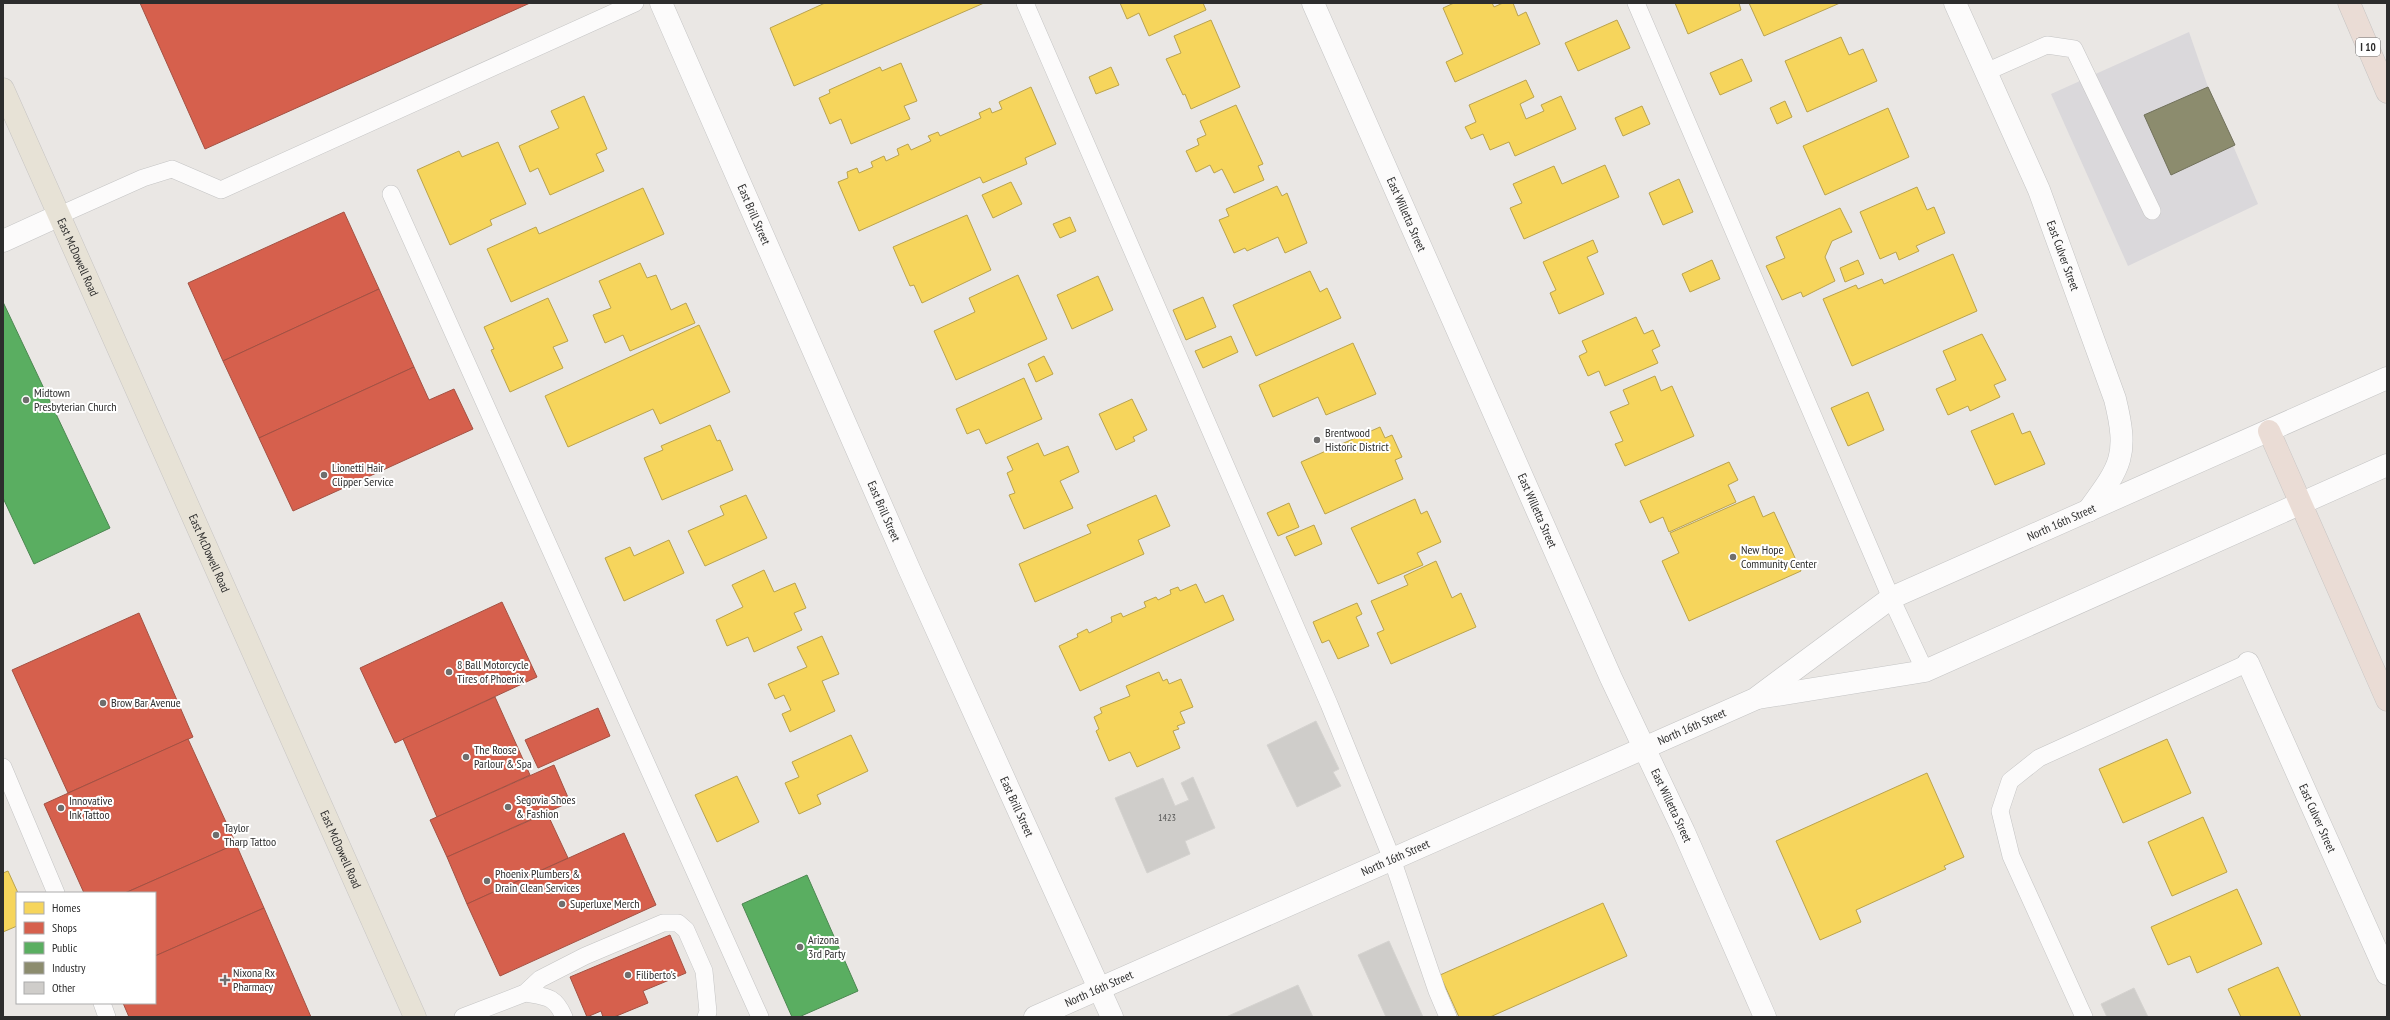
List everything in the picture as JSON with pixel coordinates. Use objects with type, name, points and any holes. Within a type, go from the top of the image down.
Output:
[{"type":"highway","name":"I 10","points":[[2350,3],[2387,92]]},
{"type":"highway","points":[[2269,431],[2387,700]]},
{"type":"main road","name":"East McDowell Road","points":[[3,89],[415,1017]]},
{"type":"street","name":"East Brill Street","points":[[661,3],[910,571],[1112,1017]]},
{"type":"street","name":"East Willetta Street","points":[[1313,3],[1607,669],[1684,832],[1765,1017]]},
{"type":"street","name":"East Culver Street","points":[[1955,3],[2039,190],[2115,399],[2121,425],[2123,444],[2120,461],[2113,476],[2088,511]]},
{"type":"street","points":[[3,241],[60,215]]},
{"type":"street","name":"North 16th Street","points":[[1035,1017],[1755,699],[1891,598],[2387,378]]},
{"type":"street","name":"North 16th Street","points":[[1755,699],[1925,671],[2387,465]]},
{"type":"street","name":"East Culver Street","points":[[2248,663],[2387,974]]},
{"type":"lane","points":[[60,215],[143,178],[172,169],[220,190],[635,3]]},
{"type":"lane","points":[[1025,3],[1329,704],[1392,859],[1437,991],[1448,1017]]},
{"type":"lane","points":[[1636,3],[1891,598],[1925,671]]},
{"type":"lane","points":[[1986,72],[2047,45],[2074,49],[2152,211]]},
{"type":"lane","points":[[391,194],[760,1017]]},
{"type":"lane","points":[[2084,1017],[2011,856],[2000,811],[2010,781],[2039,758],[2248,663]]},
{"type":"lane","points":[[3,767],[56,892]]},
{"type":"lane","points":[[463,1017],[525,993],[540,979],[585,956],[663,923],[678,924],[686,930],[704,971],[708,1012],[706,1017]]},
{"type":"lane","points":[[525,993],[549,997],[559,1005],[564,1017]]},
{"type":"lane","points":[[102,1004],[107,1017]]},
{"type":"shaded area","points":[[2189,32],[2208,87],[2258,204],[2128,266],[2051,94]]},
{"type":"building: Homes","points":[[825,3],[984,3],[794,86],[770,28]]},
{"type":"building: Homes","points":[[1120,3],[1203,3],[1206,10],[1149,36],[1139,13],[1127,19]]},
{"type":"building: Homes","points":[[1454,3],[1492,3],[1494,7],[1503,3],[1513,3],[1518,16],[1526,12],[1540,44],[1455,82],[1446,62],[1463,54],[1443,8]]},
{"type":"building: Homes","points":[[1675,3],[1739,3],[1741,10],[1688,34]]},
{"type":"building: Homes","points":[[1749,3],[1840,3],[1764,36]]},
{"type":"building: Homes","points":[[1211,20],[1240,87],[1191,109],[1185,94],[1183,95],[1166,59],[1181,53],[1174,36]]},
{"type":"building: Homes","points":[[1617,20],[1630,48],[1578,71],[1565,43]]},
{"type":"building: Homes","points":[[1841,37],[1849,55],[1863,49],[1877,81],[1807,112],[1785,61]]},
{"type":"building: Homes","points":[[1742,59],[1752,81],[1720,95],[1710,73]]},
{"type":"building: Homes","points":[[901,63],[917,101],[904,106],[910,119],[851,144],[841,119],[830,124],[819,98],[830,93],[829,90],[880,67],[882,71]]},
{"type":"building: Homes","points":[[1111,67],[1119,85],[1096,94],[1089,77]]},
{"type":"building: Homes","points":[[1526,80],[1534,97],[1520,104],[1526,119],[1544,111],[1541,105],[1561,96],[1576,129],[1515,156],[1509,142],[1490,150],[1483,134],[1471,139],[1465,127],[1476,122],[1469,105]]},
{"type":"building: Homes","points":[[1031,87],[1056,144],[1025,158],[1027,164],[983,183],[980,177],[859,231],[838,182],[848,178],[847,172],[857,168],[859,173],[873,167],[871,162],[884,156],[886,161],[899,155],[897,149],[908,144],[911,150],[931,141],[928,136],[938,132],[940,136],[981,118],[979,113],[990,108],[992,113],[1002,109],[999,102]]},
{"type":"building: Homes","points":[[584,96],[607,149],[596,154],[604,171],[550,195],[538,168],[530,172],[519,146],[559,128],[551,111]]},
{"type":"building: Homes","points":[[1785,101],[1792,117],[1777,124],[1770,108]]},
{"type":"building: Homes","points":[[1236,105],[1263,164],[1258,166],[1264,180],[1234,193],[1222,169],[1214,173],[1210,165],[1196,172],[1186,151],[1199,145],[1197,139],[1206,135],[1200,121]]},
{"type":"building: Homes","points":[[1642,106],[1650,124],[1623,136],[1615,118]]},
{"type":"building: Homes","points":[[1888,108],[1909,157],[1825,195],[1803,146]]},
{"type":"building: Homes","points":[[498,142],[526,204],[490,220],[492,225],[450,245],[417,170],[459,151],[462,157]]},
{"type":"building: Homes","points":[[1605,165],[1619,197],[1524,239],[1510,208],[1522,203],[1513,184],[1554,166],[1562,184]]},
{"type":"building: Homes","points":[[1679,179],[1693,212],[1663,225],[1649,193]]},
{"type":"building: Homes","points":[[1011,182],[1022,204],[993,218],[982,195]]},
{"type":"building: Homes","points":[[1277,186],[1282,196],[1287,193],[1307,243],[1285,253],[1278,237],[1247,251],[1245,248],[1234,253],[1219,220],[1229,216],[1226,209]]},
{"type":"building: Homes","points":[[1917,187],[1927,210],[1934,207],[1945,233],[1916,246],[1919,251],[1899,260],[1896,252],[1880,259],[1860,212]]},
{"type":"building: Homes","points":[[643,188],[664,234],[511,302],[487,249],[536,227],[539,234]]},
{"type":"building: Homes","points":[[1840,208],[1852,232],[1832,241],[1825,257],[1835,281],[1803,297],[1801,292],[1782,300],[1766,266],[1785,258],[1776,237]]},
{"type":"building: Homes","points":[[967,215],[991,270],[922,303],[914,285],[910,286],[893,247]]},
{"type":"building: Homes","points":[[1070,217],[1076,231],[1060,238],[1053,224]]},
{"type":"building: Homes","points":[[1593,240],[1598,252],[1587,257],[1604,294],[1559,314],[1550,293],[1556,290],[1543,262]]},
{"type":"building: Homes","points":[[1953,254],[1977,311],[1852,366],[1823,299],[1856,285],[1858,289],[1882,279],[1884,284]]},
{"type":"building: Homes","points":[[1712,260],[1720,279],[1690,292],[1682,274]]},
{"type":"building: Homes","points":[[1858,260],[1864,274],[1845,282],[1840,268]]},
{"type":"building: Homes","points":[[640,263],[647,278],[656,275],[671,310],[686,303],[695,323],[630,351],[623,335],[605,343],[593,315],[611,308],[599,281]]},
{"type":"building: Homes","points":[[1310,271],[1320,292],[1327,288],[1341,318],[1256,356],[1233,305]]},
{"type":"building: Homes","points":[[1018,275],[1047,339],[956,380],[934,331],[975,312],[969,298]]},
{"type":"building: Homes","points":[[1098,276],[1113,310],[1072,329],[1057,295]]},
{"type":"building: Homes","points":[[1203,297],[1216,327],[1186,340],[1173,310]]},
{"type":"building: Homes","points":[[548,298],[568,341],[553,347],[563,368],[510,392],[491,350],[494,349],[484,327]]},
{"type":"building: Homes","points":[[1636,317],[1644,334],[1653,330],[1660,346],[1652,350],[1658,363],[1605,386],[1599,371],[1588,376],[1579,356],[1587,352],[1582,341]]},
{"type":"building: Homes","points":[[699,325],[730,392],[660,424],[653,409],[568,447],[545,396]]},
{"type":"building: Homes","points":[[1982,334],[2006,380],[1994,385],[2000,397],[1970,411],[1968,406],[1948,415],[1936,389],[1956,380],[1943,351]]},
{"type":"building: Homes","points":[[1231,336],[1238,352],[1203,368],[1195,351]]},
{"type":"building: Homes","points":[[1353,343],[1376,394],[1326,415],[1318,397],[1273,417],[1259,385]]},
{"type":"building: Homes","points":[[1044,356],[1053,374],[1036,382],[1028,364]]},
{"type":"building: Homes","points":[[1655,376],[1661,391],[1672,386],[1694,436],[1625,466],[1615,444],[1623,441],[1610,412],[1629,404],[1623,390]]},
{"type":"building: Homes","points":[[1024,378],[1042,419],[986,444],[979,429],[967,434],[956,409]]},
{"type":"building: Homes","points":[[1868,392],[1884,430],[1848,446],[1831,408]]},
{"type":"building: Homes","points":[[1132,399],[1147,430],[1133,437],[1135,441],[1116,450],[1099,414]]},
{"type":"building: Homes","points":[[2013,413],[2022,434],[2030,431],[2045,464],[1995,485],[1971,431]]},
{"type":"building: Homes","points":[[710,425],[717,441],[720,440],[733,470],[662,500],[644,458],[663,450],[661,446]]},
{"type":"building: Homes","points":[[1380,427],[1385,438],[1392,435],[1402,457],[1395,460],[1403,479],[1325,514],[1301,462]]},
{"type":"building: Homes","points":[[1038,443],[1044,456],[1068,446],[1079,472],[1060,481],[1073,508],[1024,529],[1009,495],[1015,493],[1007,473],[1013,470],[1007,457]]},
{"type":"building: Homes","points":[[1729,462],[1738,480],[1728,485],[1736,502],[1669,532],[1663,517],[1650,523],[1640,501]]},
{"type":"building: Homes","points":[[746,495],[767,538],[705,566],[688,531],[724,515],[720,506]]},
{"type":"building: Homes","points":[[1156,495],[1170,526],[1138,540],[1144,554],[1035,602],[1019,564],[1091,533],[1087,525]]},
{"type":"building: Homes","name":"New Hope Community Center","points":[[1754,496],[1763,517],[1774,512],[1801,571],[1689,621],[1662,561],[1679,553],[1670,533]]},
{"type":"building: Homes","points":[[1415,499],[1421,514],[1427,511],[1441,542],[1417,553],[1423,565],[1378,584],[1351,528]]},
{"type":"building: Homes","points":[[1289,503],[1299,527],[1278,536],[1267,513]]},
{"type":"building: Homes","points":[[1314,525],[1322,544],[1295,556],[1286,537]]},
{"type":"building: Homes","points":[[669,540],[684,573],[624,601],[605,558],[630,547],[634,556]]},
{"type":"building: Homes","points":[[1436,561],[1452,598],[1461,593],[1476,627],[1391,664],[1377,633],[1384,630],[1371,601],[1408,585],[1404,576]]},
{"type":"building: Homes","points":[[764,570],[774,592],[795,583],[806,608],[794,613],[802,630],[754,652],[748,637],[727,646],[716,620],[743,607],[732,585]]},
{"type":"building: Homes","points":[[1196,584],[1205,603],[1223,595],[1234,620],[1080,691],[1059,646],[1078,637],[1077,634],[1087,629],[1089,633],[1112,622],[1111,617],[1121,613],[1123,617],[1146,607],[1144,602],[1156,597],[1158,600],[1171,594],[1170,590],[1178,587],[1180,591]]},
{"type":"building: Homes","points":[[1357,603],[1362,614],[1356,617],[1369,646],[1338,659],[1329,640],[1322,643],[1313,622]]},
{"type":"building: Homes","points":[[822,636],[839,674],[822,681],[835,711],[790,732],[782,714],[791,710],[784,695],[775,699],[768,684],[807,667],[797,647]]},
{"type":"building: Homes","points":[[1159,672],[1163,681],[1167,679],[1169,684],[1181,679],[1193,707],[1180,712],[1185,723],[1177,726],[1179,729],[1173,731],[1180,748],[1137,767],[1130,752],[1109,761],[1096,731],[1099,729],[1094,717],[1102,713],[1100,708],[1130,696],[1126,686]]},
{"type":"building: Homes","points":[[851,735],[868,771],[817,795],[821,804],[799,814],[785,783],[799,777],[792,762]]},
{"type":"building: Homes","points":[[2167,739],[2191,793],[2123,823],[2099,769]]},
{"type":"building: Homes","points":[[1927,773],[1964,857],[1944,866],[1946,869],[1856,910],[1861,922],[1820,940],[1776,841]]},
{"type":"building: Homes","points":[[737,776],[759,822],[717,842],[695,795]]},
{"type":"building: Homes","points":[[2203,817],[2227,872],[2172,896],[2148,842]]},
{"type":"building: Homes","points":[[8,871],[18,892],[16,892],[16,926],[3,932],[3,873]]},
{"type":"building: Homes","points":[[2237,889],[2262,944],[2197,973],[2190,956],[2168,965],[2151,927]]},
{"type":"building: Homes","points":[[1603,903],[1627,956],[1490,1017],[1459,1017],[1440,975]]},
{"type":"building: Homes","points":[[2278,967],[2301,1017],[2241,1017],[2228,989]]},
{"type":"building: Shops","points":[[140,3],[530,3],[205,149]]},
{"type":"building: Shops","points":[[344,212],[379,289],[223,361],[188,283]]},
{"type":"building: Shops","points":[[379,289],[414,367],[259,438],[223,361]]},
{"type":"building: Shops","name":"Lionetti Hair Clipper Service","points":[[414,367],[429,400],[454,389],[473,429],[293,511],[259,438]]},
{"type":"building: Shops","name":"8 Ball Motorcycle Tires of Phoenix","points":[[502,602],[537,677],[395,743],[360,668]]},
{"type":"building: Shops","name":"Brow Bar Avenue","points":[[139,613],[193,737],[68,793],[12,670]]},
{"type":"building: Shops","name":"The Roose Parlour & Spa","points":[[495,697],[530,775],[437,817],[403,739]]},
{"type":"building: Shops","points":[[598,708],[610,736],[538,768],[525,740]]},
{"type":"building: Shops","points":[[188,739],[236,844],[127,892],[84,892],[44,804]]},
{"type":"building: Shops","name":"Segovia Shoes & Fashion","points":[[554,765],[570,802],[447,857],[430,820]]},
{"type":"building: Shops","name":"Phoenix Plumbers & Drain Clean Services","points":[[547,813],[568,858],[467,904],[447,857]]},
{"type":"building: Shops","name":"Superluxe Merch","points":[[624,833],[656,905],[500,976],[467,904]]},
{"type":"building: Shops","points":[[236,844],[264,908],[156,956],[156,892],[127,892]]},
{"type":"building: Shops","name":"Nixona Rx Pharmacy","points":[[264,908],[311,1017],[129,1017],[123,1004],[156,1004],[156,956]]},
{"type":"building: Shops","name":"Filiberto's","points":[[670,935],[686,973],[643,991],[648,1003],[614,1017],[603,1017],[601,1011],[587,1017],[570,977]]},
{"type":"building: Public","name":"Midtown Presbyterian Church","points":[[3,302],[110,528],[34,564],[3,498]]},
{"type":"building: Public","name":"Arizona 3rd Party","points":[[807,875],[858,991],[799,1017],[792,1017],[742,904]]},
{"type":"building: Industry","points":[[2208,87],[2235,145],[2171,175],[2144,115]]},
{"type":"building: Other","points":[[1316,721],[1339,769],[1333,772],[1341,786],[1297,807],[1267,745]]},
{"type":"building: Other","points":[[1193,777],[1215,828],[1185,841],[1190,854],[1147,873],[1115,798],[1163,778],[1175,806],[1189,800],[1181,783]]},
{"type":"building: Other","points":[[1389,941],[1423,1017],[1386,1017],[1358,955]]},
{"type":"building: Other","points":[[1298,985],[1313,1017],[1226,1017]]},
{"type":"building: Other","points":[[2134,988],[2148,1017],[2107,1017],[2101,1004]]},
{"type":"place","name":"Midtown Presbyterian Church","points":[[26,400]]},
{"type":"place","name":"Brentwood Historic District","points":[[1317,440]]},
{"type":"place","name":"Lionetti Hair Clipper Service","points":[[324,475]]},
{"type":"place","name":"New Hope Community Center","points":[[1733,557]]},
{"type":"place","name":"8 Ball Motorcycle Tires of Phoenix","points":[[449,672]]},
{"type":"place","name":"Brow Bar Avenue","points":[[103,703]]},
{"type":"place","name":"The Roose Parlour & Spa","points":[[466,757]]},
{"type":"place","name":"Segovia Shoes & Fashion","points":[[508,807]]},
{"type":"place","name":"Innovative Ink Tattoo","points":[[61,808]]},
{"type":"place","name":"Taylor Tharp Tattoo","points":[[216,835]]},
{"type":"place","name":"Phoenix Plumbers & Drain Clean Services","points":[[487,881]]},
{"type":"place","name":"Superluxe Merch","points":[[562,904]]},
{"type":"place","name":"Arizona 3rd Party","points":[[800,947]]},
{"type":"place","name":"Filiberto's","points":[[628,975]]},
{"type":"place","name":"Nixona Rx Pharmacy","points":[[225,980]]}]
